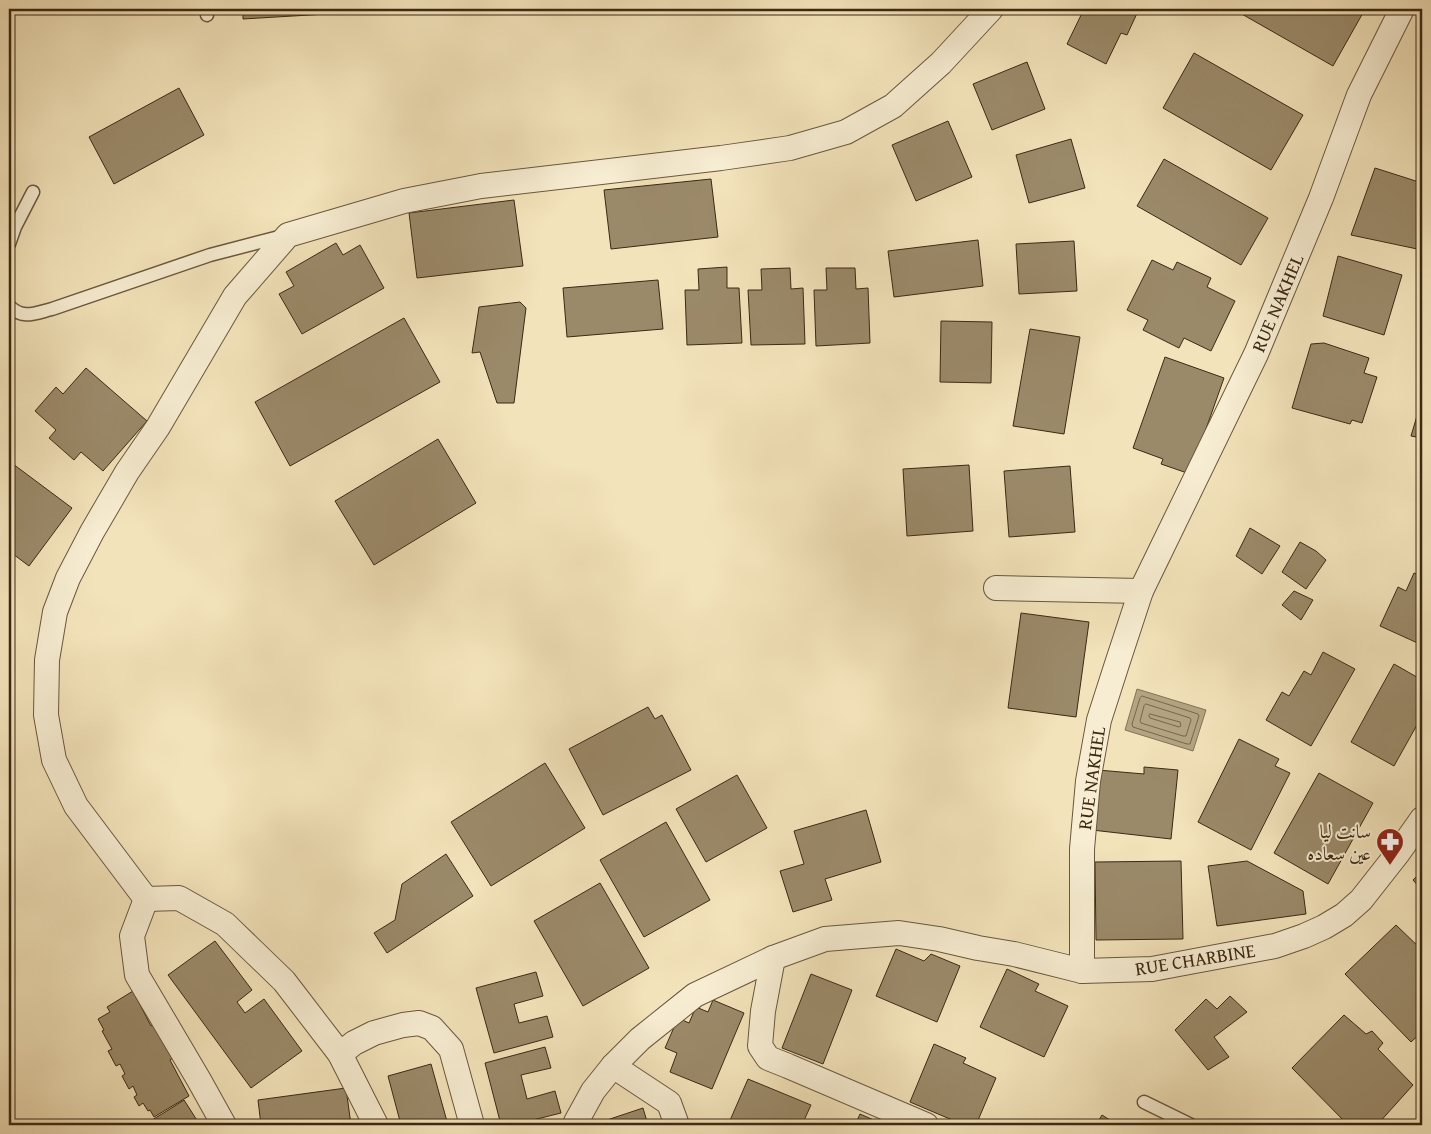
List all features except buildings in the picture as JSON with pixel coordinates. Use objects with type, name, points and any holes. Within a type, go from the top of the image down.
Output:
[{"type":"street","points":[[146,898],[76,806],[54,760],[46,715],[47,660],[55,612],[68,578],[92,532],[127,472],[158,427],[235,296],[288,235],[404,201],[481,186],[721,158],[790,148],[846,132],[893,106],[941,63],[991,9]]},
{"type":"street","name":"RUE NAKHEL","points":[[1082,971],[1082,849],[1088,781],[1098,720],[1141,591],[1256,354],[1321,198],[1359,94],[1402,9]]},
{"type":"street","points":[[996,588],[1141,591]]},
{"type":"street","name":"RUE CHARBINE","points":[[577,1125],[576,1122],[593,1091],[613,1066],[640,1039],[695,995],[773,958],[824,939],[899,934],[939,939],[1014,954],[1082,971],[1152,969],[1275,946],[1304,936],[1344,915],[1361,900],[1422,819]]},
{"type":"street","points":[[146,898],[179,898],[225,924],[284,981],[340,1054],[376,1125]]},
{"type":"street","points":[[146,898],[132,936],[137,975],[224,1125]]},
{"type":"street","points":[[773,958],[760,1046],[768,1058],[926,1125]]},
{"type":"street","points":[[340,1054],[354,1043],[374,1032],[419,1023],[432,1028],[451,1049],[472,1125]]},
{"type":"street","points":[[613,1066],[669,1103],[677,1125]]},
{"type":"lane","points":[[9,244],[15,227],[33,192]]},
{"type":"lane","points":[[9,306],[16,313],[29,315],[52,310],[210,254],[288,235]]},
{"type":"lane","points":[[1144,1102],[1191,1125]]},
{"type":"water","points":[[1137,689],[1206,710],[1193,751],[1125,730]]},
{"type":"place","name":"سانت ليا عين سعاده","points":[[1390,866]]}]
